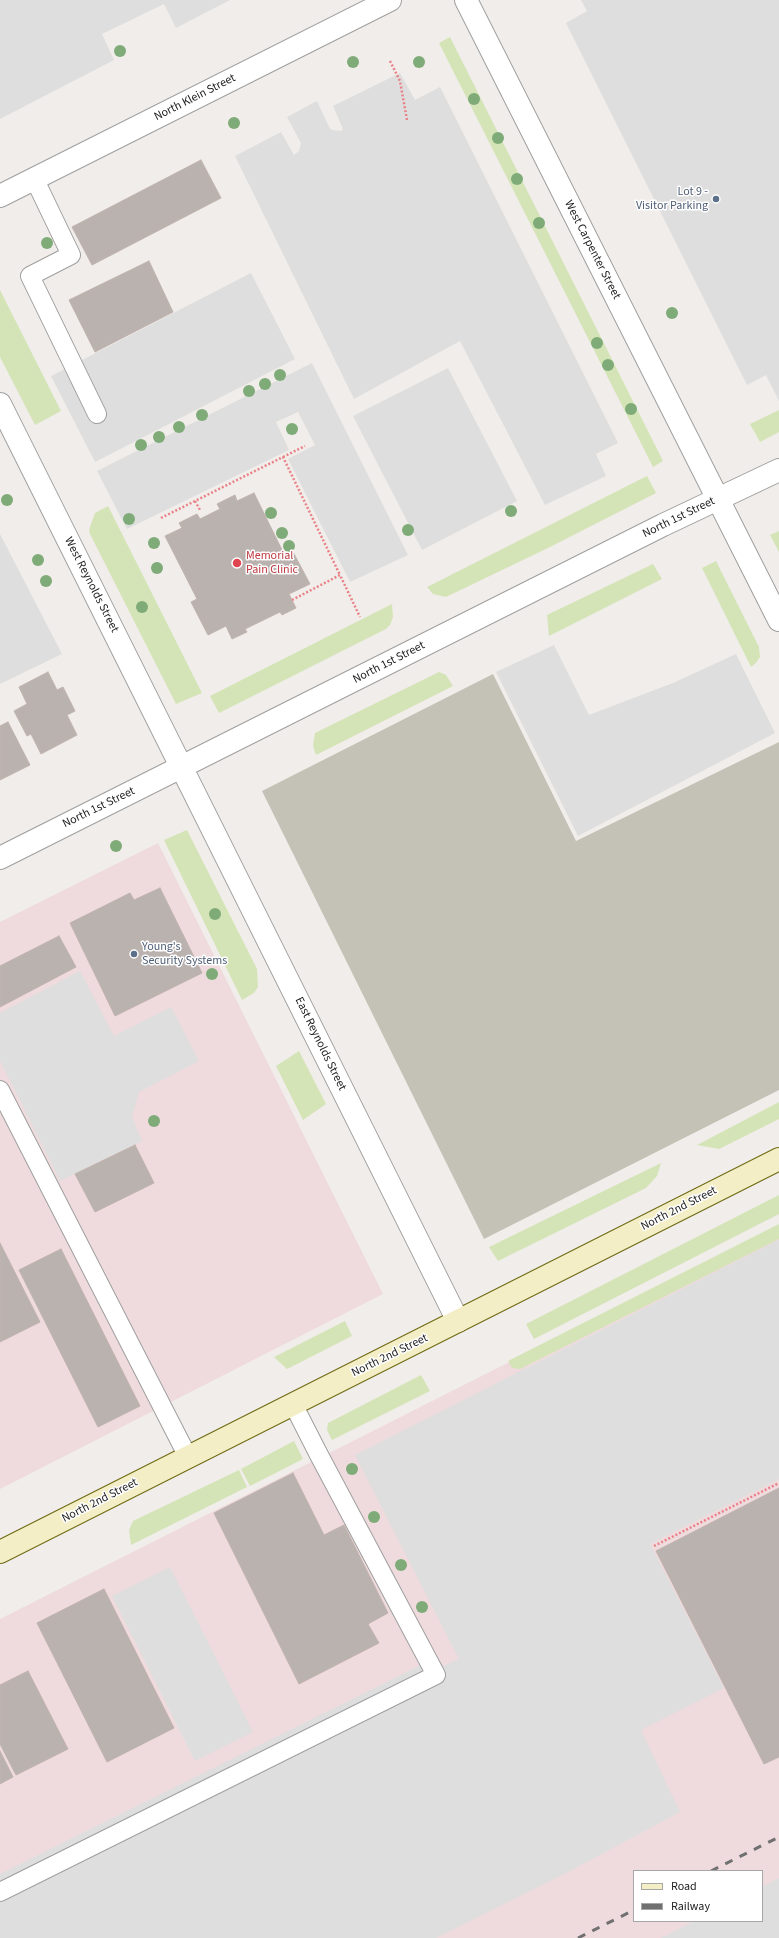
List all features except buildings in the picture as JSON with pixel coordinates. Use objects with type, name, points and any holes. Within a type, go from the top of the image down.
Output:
[{"type":"main road","name":"North 2nd Street","points":[[0,1552],[779,1159]]},
{"type":"street","name":"North Klein Street","points":[[0,196],[390,0]]},
{"type":"street","name":"West Carpenter Street","points":[[466,0],[779,620]]},
{"type":"street","name":"West Reynolds Street","points":[[0,404],[182,767]]},
{"type":"street","name":"North 1st Street","points":[[0,858],[663,525],[779,470]]},
{"type":"street","name":"East Reynolds Street","points":[[182,767],[458,1322]]},
{"type":"lane","points":[[34,178],[71,255],[30,276],[97,414]]},
{"type":"lane","points":[[0,1090],[188,1456]]},
{"type":"lane","points":[[0,1892],[436,1675],[293,1404]]},
{"type":"path","points":[[390,61],[400,80],[407,120]]},
{"type":"path","points":[[161,518],[305,446]]},
{"type":"path","points":[[283,457],[360,617]]},
{"type":"path","points":[[195,501],[200,510]]},
{"type":"path","points":[[292,600],[340,575]]},
{"type":"path","points":[[654,1546],[779,1483]]},
{"type":"shaded area","points":[[0,0],[230,0],[176,28],[164,4],[102,34],[114,60],[0,119]]},
{"type":"shaded area","name":"Lot 9 - Visitor Parking","points":[[581,0],[779,0],[779,401],[766,375],[747,385],[566,23],[587,11]]},
{"type":"shaded area","points":[[400,73],[415,100],[440,87],[618,443],[596,454],[606,476],[545,505],[460,341],[354,399],[235,156],[281,132],[294,155],[299,151],[301,143],[287,117],[317,101],[329,127],[332,130],[341,131],[343,129],[333,106]]},
{"type":"shaded area","points":[[251,273],[295,359],[95,462],[51,376]]},
{"type":"shaded area","points":[[312,363],[408,555],[350,582],[288,459],[315,445],[298,412],[276,422],[289,450],[127,529],[97,471]]},
{"type":"shaded area","points":[[448,368],[517,501],[422,550],[353,416]]},
{"type":"shaded area","points":[[0,534],[62,654],[0,684]]},
{"type":"shaded area","points":[[554,645],[589,715],[673,683],[736,654],[775,733],[578,836],[496,672]]},
{"type":"shaded area","points":[[493,674],[576,841],[779,742],[779,1090],[484,1239],[262,791]]},
{"type":"shaded area","points":[[158,843],[383,1294],[0,1489],[0,922]]},
{"type":"shaded area","points":[[80,971],[114,1036],[171,1007],[199,1061],[139,1092],[132,1117],[142,1141],[60,1181],[0,1061],[0,1013]]},
{"type":"shaded area","points":[[779,1226],[779,1938],[0,1938],[0,1619]]},
{"type":"shaded area","points":[[779,1240],[779,1479],[650,1544],[724,1688],[641,1730],[680,1812],[568,1872],[436,1938],[0,1938],[0,1874],[437,1657],[443,1666],[459,1659],[355,1455]]},
{"type":"shaded area","points":[[170,1567],[253,1732],[195,1761],[112,1596]]},
{"type":"shaded area","points":[[779,1878],[779,1938],[661,1938],[692,1922],[763,1922],[763,1886]]},
{"type":"green space","points":[[450,37],[663,461],[653,467],[439,43]]},
{"type":"green space","points":[[0,290],[61,411],[35,425],[0,357]]},
{"type":"green space","points":[[779,410],[779,432],[760,442],[750,424]]},
{"type":"green space","points":[[647,476],[656,493],[550,547],[446,597],[433,594],[427,587]]},
{"type":"green space","points":[[108,506],[202,693],[176,704],[90,534],[89,530],[95,513]]},
{"type":"green space","points":[[779,531],[779,552],[770,535]]},
{"type":"green space","points":[[716,561],[759,647],[760,657],[751,667],[702,568]]},
{"type":"green space","points":[[653,564],[662,579],[549,636],[547,615]]},
{"type":"green space","points":[[392,604],[393,617],[390,625],[386,629],[219,713],[210,696]]},
{"type":"green space","points":[[439,672],[446,675],[453,686],[316,755],[313,746],[315,733]]},
{"type":"green space","points":[[187,830],[257,969],[258,987],[254,993],[242,1000],[164,840]]},
{"type":"green space","points":[[299,1051],[326,1104],[303,1120],[276,1066]]},
{"type":"green space","points":[[779,1102],[779,1119],[719,1149],[697,1145]]},
{"type":"green space","points":[[661,1163],[657,1176],[646,1188],[498,1261],[489,1247]]},
{"type":"green space","points":[[779,1195],[779,1214],[534,1339],[526,1324]]},
{"type":"green space","points":[[779,1224],[779,1239],[520,1369],[512,1368],[508,1361]]},
{"type":"green space","points":[[345,1321],[352,1336],[287,1369],[274,1357]]},
{"type":"green space","points":[[421,1375],[430,1391],[332,1440],[327,1430],[328,1423]]},
{"type":"green space","points":[[294,1441],[303,1459],[250,1486],[241,1469]]},
{"type":"green space","points":[[239,1470],[247,1487],[131,1545],[129,1530],[133,1521]]},
{"type":"railway","points":[[713,1870],[779,1837]]},
{"type":"railway","points":[[578,1938],[633,1910]]},
{"type":"place","name":"Lot 9 - Visitor Parking","points":[[716,199]]},
{"type":"place","name":"Memorial Pain Clinic","points":[[237,563]]},
{"type":"place","name":"Young's Security Systems","points":[[134,954]]}]
